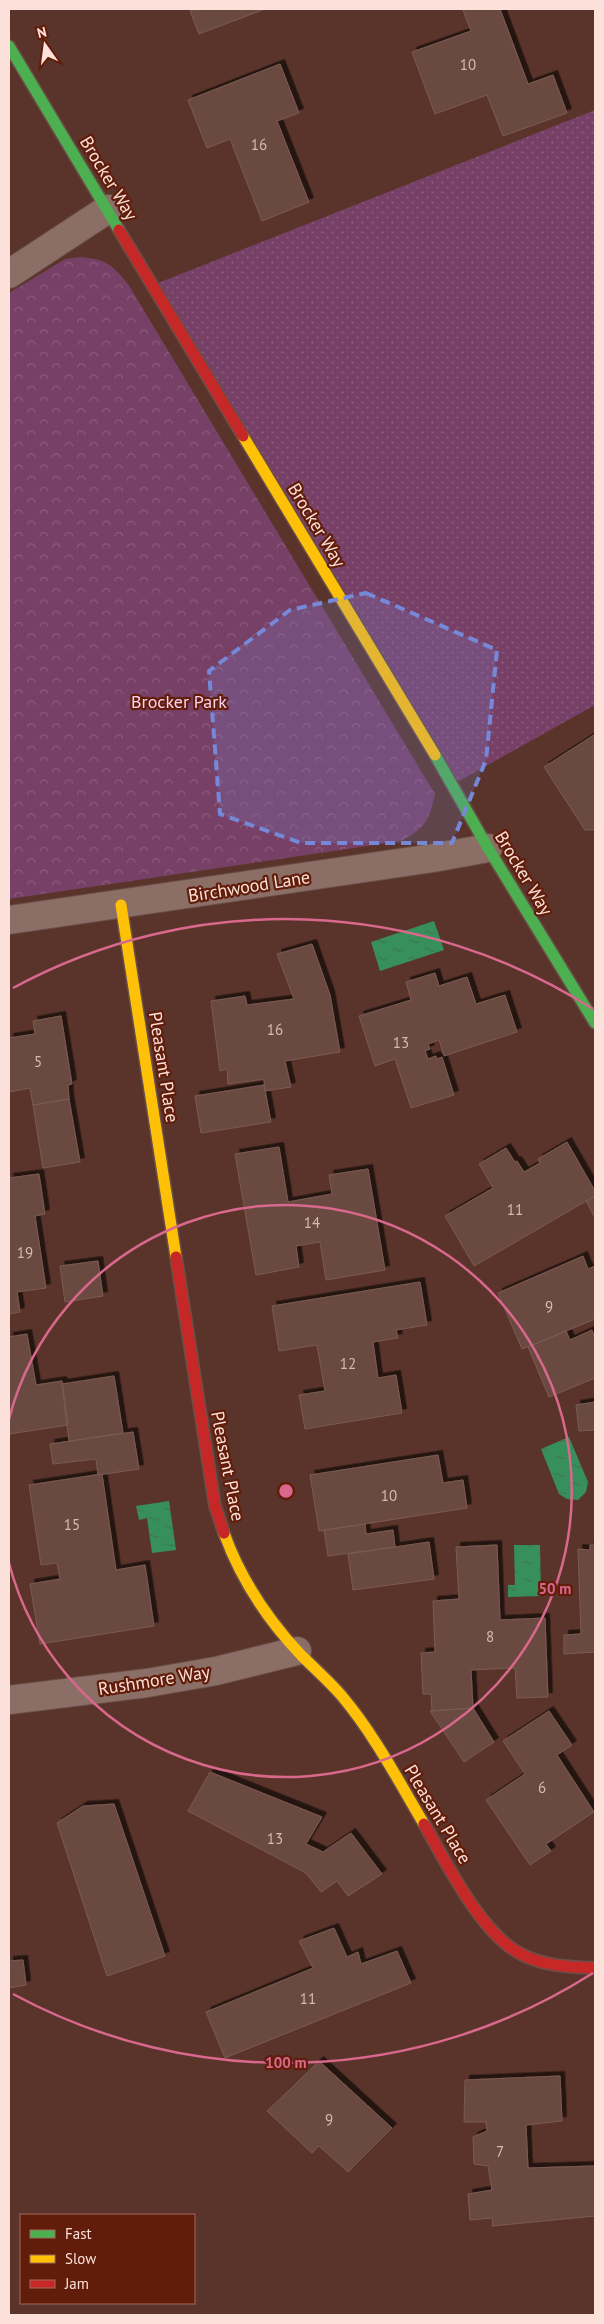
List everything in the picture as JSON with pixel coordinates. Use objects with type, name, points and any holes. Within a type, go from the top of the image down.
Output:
[{"type":"street","name":"Brocker Way","points":[[9,46],[445,772],[488,848],[595,1023]]},
{"type":"street","points":[[9,274],[108,210]]},
{"type":"street","name":"Birchwood Lane","points":[[9,920],[121,905],[488,848]]},
{"type":"street","name":"Pleasant Place","points":[[121,905],[215,1506],[225,1540],[241,1575],[262,1610],[297,1651],[345,1700],[467,1896],[501,1939],[528,1957],[563,1967],[595,1968]]},
{"type":"street","name":"Rushmore Way","points":[[9,1700],[147,1683],[216,1671],[297,1651]]},
{"type":"highlighted area","points":[[366,593],[497,650],[486,760],[452,843],[301,843],[220,814],[209,671],[290,610]]},
{"type":"green space","points":[[595,110],[595,705],[452,785],[153,285]]},
{"type":"green space","name":"Brocker Park","points":[[81,257],[108,264],[128,284],[435,794],[431,811],[425,823],[416,832],[401,841],[9,899],[9,293],[65,259]]},
{"type":"water","points":[[434,921],[444,950],[380,971],[371,942]]},
{"type":"water","points":[[569,1437],[588,1482],[586,1492],[578,1500],[567,1499],[559,1494],[541,1449]]},
{"type":"water","points":[[169,1501],[176,1550],[152,1553],[147,1518],[139,1520],[136,1506]]},
{"type":"water","points":[[514,1545],[540,1545],[541,1596],[508,1597],[508,1585],[515,1585]]},
{"type":"building","points":[[196,9],[265,9],[199,34],[190,11]]},
{"type":"building","points":[[500,9],[528,84],[553,75],[567,113],[503,136],[487,95],[435,114],[412,52],[471,31],[463,10]]},
{"type":"building","points":[[280,64],[299,113],[277,121],[309,202],[262,221],[230,139],[207,148],[188,100]]},
{"type":"building","points":[[594,735],[595,830],[585,830],[544,767]]},
{"type":"building","points":[[312,944],[330,995],[340,1052],[285,1061],[291,1087],[265,1091],[264,1079],[228,1084],[227,1069],[220,1071],[211,1001],[245,996],[247,1005],[294,999],[277,954]]},
{"type":"building","points":[[435,973],[439,986],[467,977],[476,1004],[505,995],[517,1032],[444,1056],[439,1040],[428,1044],[430,1049],[425,1051],[428,1059],[436,1056],[437,1059],[442,1057],[454,1095],[411,1108],[395,1059],[375,1066],[359,1016],[411,1000],[406,982]]},
{"type":"building","points":[[61,1016],[72,1084],[68,1085],[69,1099],[33,1105],[30,1088],[9,1092],[9,1038],[35,1034],[33,1021]]},
{"type":"building","points":[[264,1085],[271,1122],[201,1133],[195,1096]]},
{"type":"building","points":[[69,1099],[80,1162],[43,1168],[33,1105]]},
{"type":"building","points":[[567,1142],[595,1191],[595,1196],[474,1266],[445,1216],[493,1188],[479,1164],[506,1148],[524,1172],[540,1163],[538,1159]]},
{"type":"building","points":[[279,1147],[288,1202],[332,1194],[329,1175],[368,1169],[385,1270],[326,1280],[320,1242],[296,1246],[299,1267],[256,1275],[235,1154]]},
{"type":"building","points":[[39,1174],[45,1214],[35,1216],[46,1288],[17,1292],[20,1312],[9,1314],[9,1178]]},
{"type":"building","points":[[595,1196],[595,1218],[586,1201]]},
{"type":"building","points":[[583,1256],[588,1269],[595,1266],[595,1319],[522,1349],[498,1293]]},
{"type":"building","points":[[98,1261],[103,1296],[65,1302],[60,1266]]},
{"type":"building","points":[[420,1282],[427,1325],[396,1330],[398,1338],[373,1342],[378,1378],[396,1375],[402,1413],[305,1429],[299,1395],[325,1391],[317,1345],[279,1351],[272,1306]]},
{"type":"building","points":[[592,1330],[595,1339],[595,1378],[549,1397],[528,1347],[566,1331],[570,1340]]},
{"type":"building","points":[[27,1334],[36,1385],[62,1381],[68,1425],[9,1434],[9,1337]]},
{"type":"building","points":[[114,1376],[123,1433],[69,1441],[62,1384]]},
{"type":"building","points":[[595,1402],[595,1430],[579,1431],[576,1405]]},
{"type":"building","points":[[133,1432],[139,1469],[98,1475],[96,1459],[53,1464],[50,1444]]},
{"type":"building","points":[[438,1455],[443,1483],[463,1480],[467,1508],[319,1531],[310,1475]]},
{"type":"building","points":[[102,1474],[116,1570],[145,1565],[154,1626],[40,1644],[30,1584],[60,1579],[57,1563],[41,1565],[29,1485]]},
{"type":"building","points":[[365,1524],[366,1534],[393,1530],[395,1547],[328,1556],[324,1530]]},
{"type":"building","points":[[429,1542],[434,1579],[353,1590],[348,1554]]},
{"type":"building","points":[[497,1545],[500,1620],[545,1618],[548,1697],[517,1698],[515,1668],[471,1670],[473,1708],[432,1711],[431,1694],[423,1694],[421,1653],[435,1652],[433,1601],[459,1599],[456,1547]]},
{"type":"building","points":[[590,1545],[595,1545],[595,1652],[564,1654],[564,1635],[581,1634],[578,1549],[590,1550]]},
{"type":"building","points":[[473,1708],[494,1742],[464,1762],[430,1711]]},
{"type":"building","points":[[549,1711],[572,1745],[557,1755],[594,1812],[546,1844],[551,1851],[530,1865],[486,1800],[525,1774],[503,1741]]},
{"type":"building","points":[[210,1772],[322,1817],[306,1844],[323,1852],[351,1833],[382,1874],[348,1896],[337,1881],[321,1892],[306,1873],[188,1811]]},
{"type":"building","points":[[114,1804],[165,1956],[107,1976],[57,1823],[83,1806]]},
{"type":"building","points":[[334,1928],[347,1957],[358,1952],[361,1964],[397,1951],[411,1983],[225,2058],[206,2012],[313,1968],[299,1941]]},
{"type":"building","points":[[23,1960],[26,1985],[9,1988],[9,1961]]},
{"type":"building","points":[[319,2061],[392,2128],[348,2172],[319,2146],[312,2153],[267,2111]]},
{"type":"building","points":[[560,2076],[562,2121],[526,2125],[528,2168],[595,2166],[595,2216],[492,2226],[493,2218],[470,2220],[468,2194],[492,2190],[488,2166],[474,2164],[473,2137],[487,2131],[486,2122],[464,2122],[465,2080]]},
{"type":"traffic: fast","points":[[9,46],[119,230]]},
{"type":"traffic: fast","points":[[435,755],[488,848],[595,1023]]},
{"type":"traffic: slow","points":[[243,436],[435,755]]},
{"type":"traffic: slow","points":[[121,905],[176,1257]]},
{"type":"traffic: slow","points":[[224,1533],[238,1567],[266,1613],[301,1655],[353,1710],[385,1758],[424,1824]]},
{"type":"traffic: jam","points":[[119,230],[243,436]]},
{"type":"traffic: jam","points":[[176,1257],[215,1506],[224,1533]]},
{"type":"traffic: jam","points":[[424,1824],[466,1896],[492,1931],[506,1944],[521,1954],[538,1961],[566,1966],[595,1968]]}]
